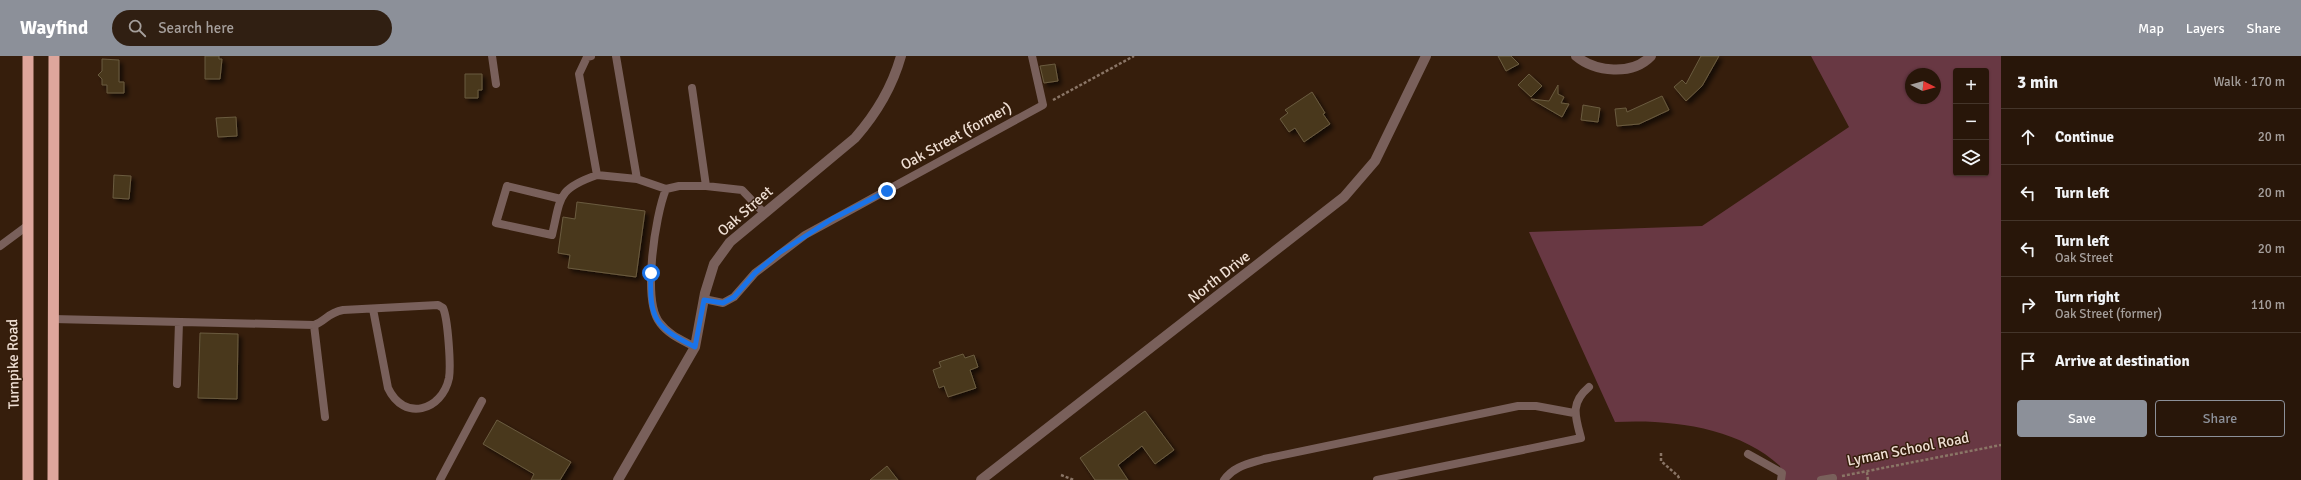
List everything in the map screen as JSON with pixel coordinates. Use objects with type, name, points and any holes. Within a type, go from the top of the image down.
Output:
[{"type":"highway","name":"Turnpike Road","points":[[28,56],[28,480]]},
{"type":"highway","points":[[52,480],[54,56]]},
{"type":"street","name":"Oak Street","points":[[618,480],[695,347],[704,300],[714,264],[718,258],[730,242],[835,156],[871,120],[885,100],[895,77],[901,56]]},
{"type":"street","name":"North Drive","points":[[981,480],[1344,197],[1375,161],[1426,56]]},
{"type":"street","points":[[1576,56],[1583,62],[1598,69],[1627,69],[1647,60],[1651,56]]},
{"type":"lane","points":[[492,56],[496,84]]},
{"type":"lane","points":[[590,56],[587,57],[579,74],[597,175]]},
{"type":"lane","points":[[616,56],[637,179]]},
{"type":"lane","points":[[1032,56],[1043,105]]},
{"type":"lane","points":[[692,88],[706,186]]},
{"type":"lane","name":"Oak Street (former)","points":[[704,300],[723,303],[734,297],[755,273],[804,235],[1043,105]]},
{"type":"lane","points":[[561,199],[507,186],[496,224],[552,235],[561,199],[574,183],[597,175],[637,179],[666,189],[679,186],[706,186],[742,190],[764,213]]},
{"type":"lane","points":[[666,189],[659,212],[651,273],[652,310],[659,322],[669,334],[695,347]]},
{"type":"lane","points":[[0,246],[27,226]]},
{"type":"lane","points":[[53,319],[314,325],[319,323],[331,312],[373,309],[438,305],[443,308],[447,320],[449,378],[437,400],[427,407],[415,409],[405,408],[394,400],[388,388],[373,309]]},
{"type":"lane","points":[[177,384],[179,322]]},
{"type":"lane","points":[[314,325],[324,417]]},
{"type":"lane","points":[[1378,480],[1582,438],[1574,413],[1579,396],[1589,387]]},
{"type":"lane","points":[[440,480],[482,401]]},
{"type":"lane","points":[[1224,480],[1229,473],[1242,465],[1257,461],[1518,406],[1536,406],[1574,413]]},
{"type":"lane","points":[[1748,454],[1782,473],[1781,480]]},
{"type":"lane","name":"Lyman School Road","points":[[1821,480],[1833,478]]},
{"type":"path","points":[[1043,105],[1134,56]]},
{"type":"path","name":"Lyman School Road","points":[[1833,478],[2001,445]]},
{"type":"path","points":[[1660,453],[1661,461],[1678,476],[1680,480]]},
{"type":"path","points":[[1867,472],[1868,480]]},
{"type":"path","points":[[1061,475],[1074,480]]},
{"type":"shaded area","points":[[1811,56],[2001,56],[2001,480],[1783,480],[1780,466],[1763,453],[1744,442],[1724,434],[1680,424],[1636,421],[1615,422],[1529,232],[1702,226],[1849,127]]},
{"type":"building","points":[[205,56],[219,56],[219,59],[222,59],[220,79],[205,79]]},
{"type":"building","points":[[1498,56],[1511,56],[1519,64],[1506,71]]},
{"type":"building","points":[[1701,56],[1719,56],[1702,86],[1686,101],[1674,87],[1682,80],[1686,84]]},
{"type":"building","points":[[102,59],[119,60],[119,82],[124,82],[124,93],[107,93],[107,85],[102,85],[102,79],[98,75],[102,71]]},
{"type":"building","points":[[1055,64],[1058,81],[1044,83],[1040,66]]},
{"type":"building","points":[[465,74],[482,74],[482,90],[478,90],[478,98],[465,98]]},
{"type":"building","points":[[1529,74],[1542,86],[1531,97],[1518,85]]},
{"type":"building","points":[[1558,85],[1558,94],[1564,97],[1561,103],[1569,104],[1562,117],[1531,99],[1549,101]]},
{"type":"building","points":[[1312,92],[1330,124],[1304,142],[1295,128],[1289,132],[1280,119],[1288,113],[1285,110]]},
{"type":"building","points":[[1662,96],[1669,110],[1639,124],[1617,126],[1615,109],[1626,108],[1627,112]]},
{"type":"building","points":[[1583,105],[1600,108],[1598,122],[1581,120]]},
{"type":"building","points":[[236,117],[237,136],[218,137],[216,118]]},
{"type":"building","points":[[114,175],[131,176],[129,199],[113,198]]},
{"type":"building","points":[[577,202],[645,211],[636,277],[568,268],[570,255],[558,253],[563,217],[575,219]]},
{"type":"building","points":[[200,333],[238,334],[237,399],[198,398]]},
{"type":"building","points":[[963,354],[965,358],[974,355],[978,367],[970,370],[976,388],[948,397],[944,386],[939,388],[933,370],[941,367],[939,362]]},
{"type":"building","points":[[1145,411],[1174,450],[1155,464],[1142,446],[1118,465],[1128,480],[1095,480],[1080,458]]},
{"type":"building","points":[[497,420],[571,462],[560,480],[531,480],[534,474],[483,444]]},
{"type":"building","points":[[887,466],[898,480],[870,480]]},
{"type":"route","points":[[651,273],[650,292],[652,310],[659,322],[669,334],[695,347],[704,300],[723,303],[734,297],[755,273],[804,235],[887,191]]}]
